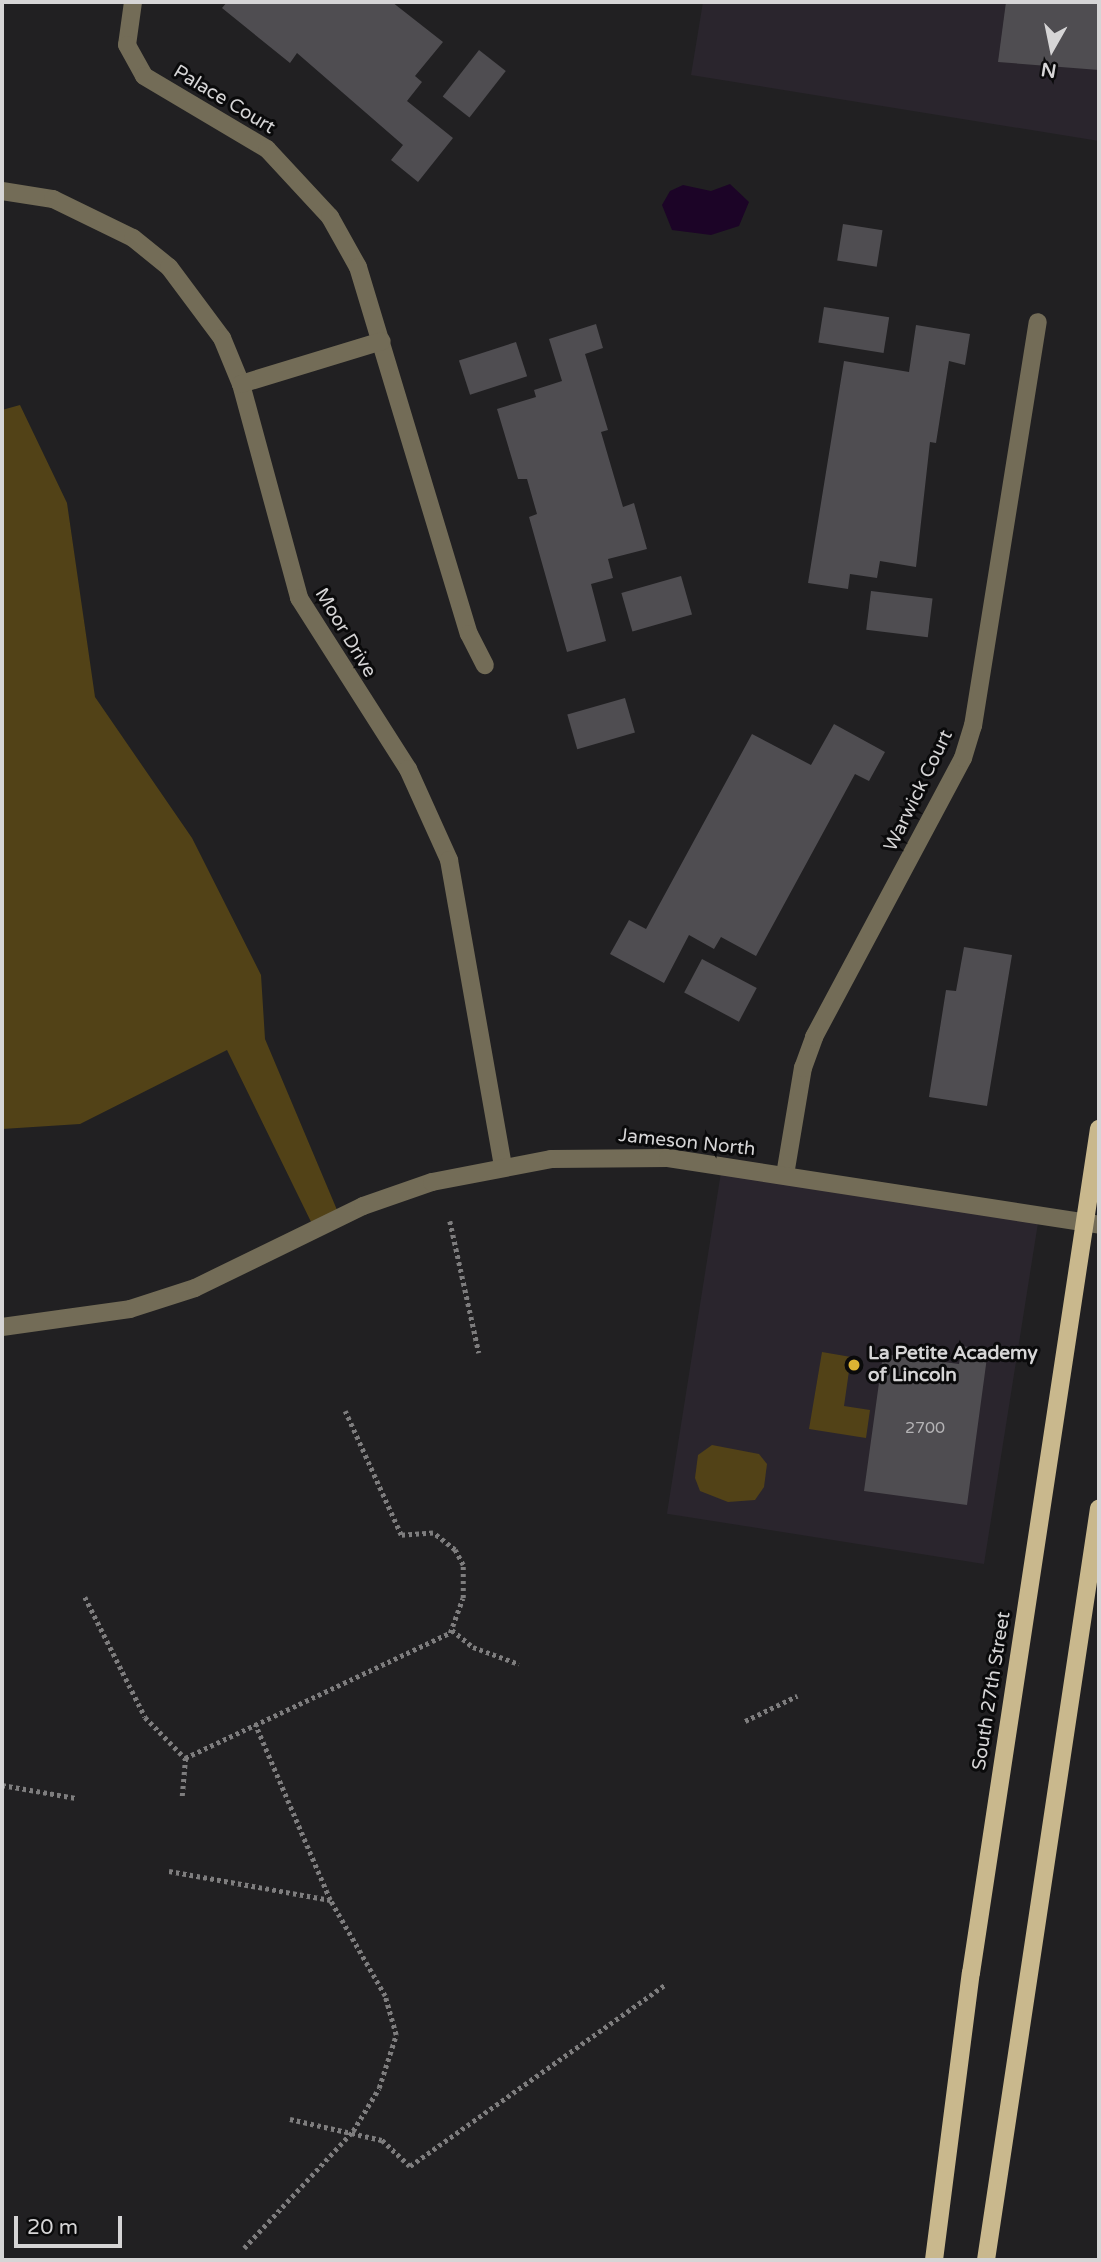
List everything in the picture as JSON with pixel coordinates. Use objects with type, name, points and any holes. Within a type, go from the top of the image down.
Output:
[{"type":"main road","name":"South 27th Street","points":[[934,2260],[971,1973],[1092,1224],[1099,1129]]},
{"type":"main road","points":[[986,2260],[1099,1508]]},
{"type":"street","name":"Palace Court","points":[[133,2],[127,45],[144,76],[230,123],[302,181],[358,267],[469,634],[485,666]]},
{"type":"street","name":"Moor Drive","points":[[2,191],[53,200],[133,238],[198,301],[241,384],[299,598],[408,769],[449,860],[503,1165]]},
{"type":"street","name":"Warwick Court","points":[[785,1175],[803,1068],[814,1037],[963,758],[973,726],[1038,322]]},
{"type":"street","points":[[241,384],[382,341]]},
{"type":"street","name":"Jameson North","points":[[2,1327],[130,1310],[195,1288],[362,1206],[503,1165],[601,1156],[668,1158],[1092,1224]]},
{"type":"path","points":[[450,1222],[479,1353]]},
{"type":"path","points":[[185,1758],[452,1630],[463,1598],[463,1565],[455,1550],[433,1533],[401,1535],[345,1411]]},
{"type":"path","points":[[86,1597],[145,1717],[185,1758],[182,1796]]},
{"type":"path","points":[[452,1630],[473,1647],[519,1664]]},
{"type":"path","points":[[744,1721],[797,1696]]},
{"type":"path","points":[[244,2248],[353,2131],[388,2067],[396,2035],[385,1996],[330,1900],[255,1724]]},
{"type":"path","points":[[2,1785],[76,1798]]},
{"type":"path","points":[[169,1871],[330,1900]]},
{"type":"path","points":[[290,2119],[353,2131],[382,2140],[410,2166],[666,1984]]},
{"type":"shaded area","points":[[703,2],[1099,2],[1099,141],[691,75]]},
{"type":"shaded area","points":[[730,184],[749,202],[739,226],[711,235],[672,230],[662,205],[670,191],[683,185],[711,191]]},
{"type":"shaded area","points":[[20,405],[67,503],[95,697],[192,838],[261,975],[265,1039],[340,1217],[315,1230],[227,1050],[80,1124],[2,1129],[2,410]]},
{"type":"shaded area","name":"La Petite Academy of Lincoln","points":[[722,1166],[1039,1216],[984,1564],[667,1514]]},
{"type":"shaded area","points":[[822,1352],[851,1357],[844,1406],[870,1410],[866,1438],[809,1429]]},
{"type":"shaded area","points":[[712,1445],[759,1454],[767,1464],[764,1487],[755,1500],[728,1502],[700,1491],[695,1478],[698,1455]]},
{"type":"building","points":[[227,2],[392,2],[443,42],[415,76],[422,82],[407,101],[453,138],[418,182],[391,160],[403,145],[297,53],[290,63],[222,8]]},
{"type":"building","points":[[1006,2],[1099,2],[1099,70],[998,62]]},
{"type":"building","points":[[479,50],[506,71],[469,117],[443,96]]},
{"type":"building","points":[[843,224],[883,230],[877,267],[837,261]]},
{"type":"building","points":[[824,307],[889,317],[884,353],[818,343]]},
{"type":"building","points":[[596,324],[603,348],[585,354],[608,430],[601,432],[623,507],[634,503],[647,549],[608,559],[613,578],[591,584],[606,641],[567,652],[529,517],[537,514],[527,479],[518,479],[497,409],[536,397],[534,390],[562,381],[549,339]]},
{"type":"building","points":[[916,325],[970,334],[965,365],[949,361],[936,443],[930,442],[916,567],[880,561],[877,578],[850,574],[848,589],[808,583],[844,361],[909,372]]},
{"type":"building","points":[[516,342],[527,376],[470,395],[459,361]]},
{"type":"building","points":[[681,576],[692,614],[632,632],[621,593]]},
{"type":"building","points":[[871,591],[933,599],[928,637],[866,630]]},
{"type":"building","points":[[625,698],[635,733],[577,749],[567,715]]},
{"type":"building","points":[[834,724],[885,752],[869,781],[855,774],[756,956],[721,937],[714,949],[689,935],[664,983],[610,954],[629,920],[646,929],[752,734],[811,765]]},
{"type":"building","points":[[964,947],[1012,955],[987,1106],[929,1097],[946,990],[956,991]]},
{"type":"building","points":[[702,959],[757,988],[739,1022],[684,993]]},
{"type":"building","name":"La Petite Academy of Lincoln","points":[[962,1346],[988,1350],[967,1505],[864,1491],[883,1354],[959,1364]]},
{"type":"place","name":"La Petite Academy of Lincoln","points":[[854,1365]]}]
